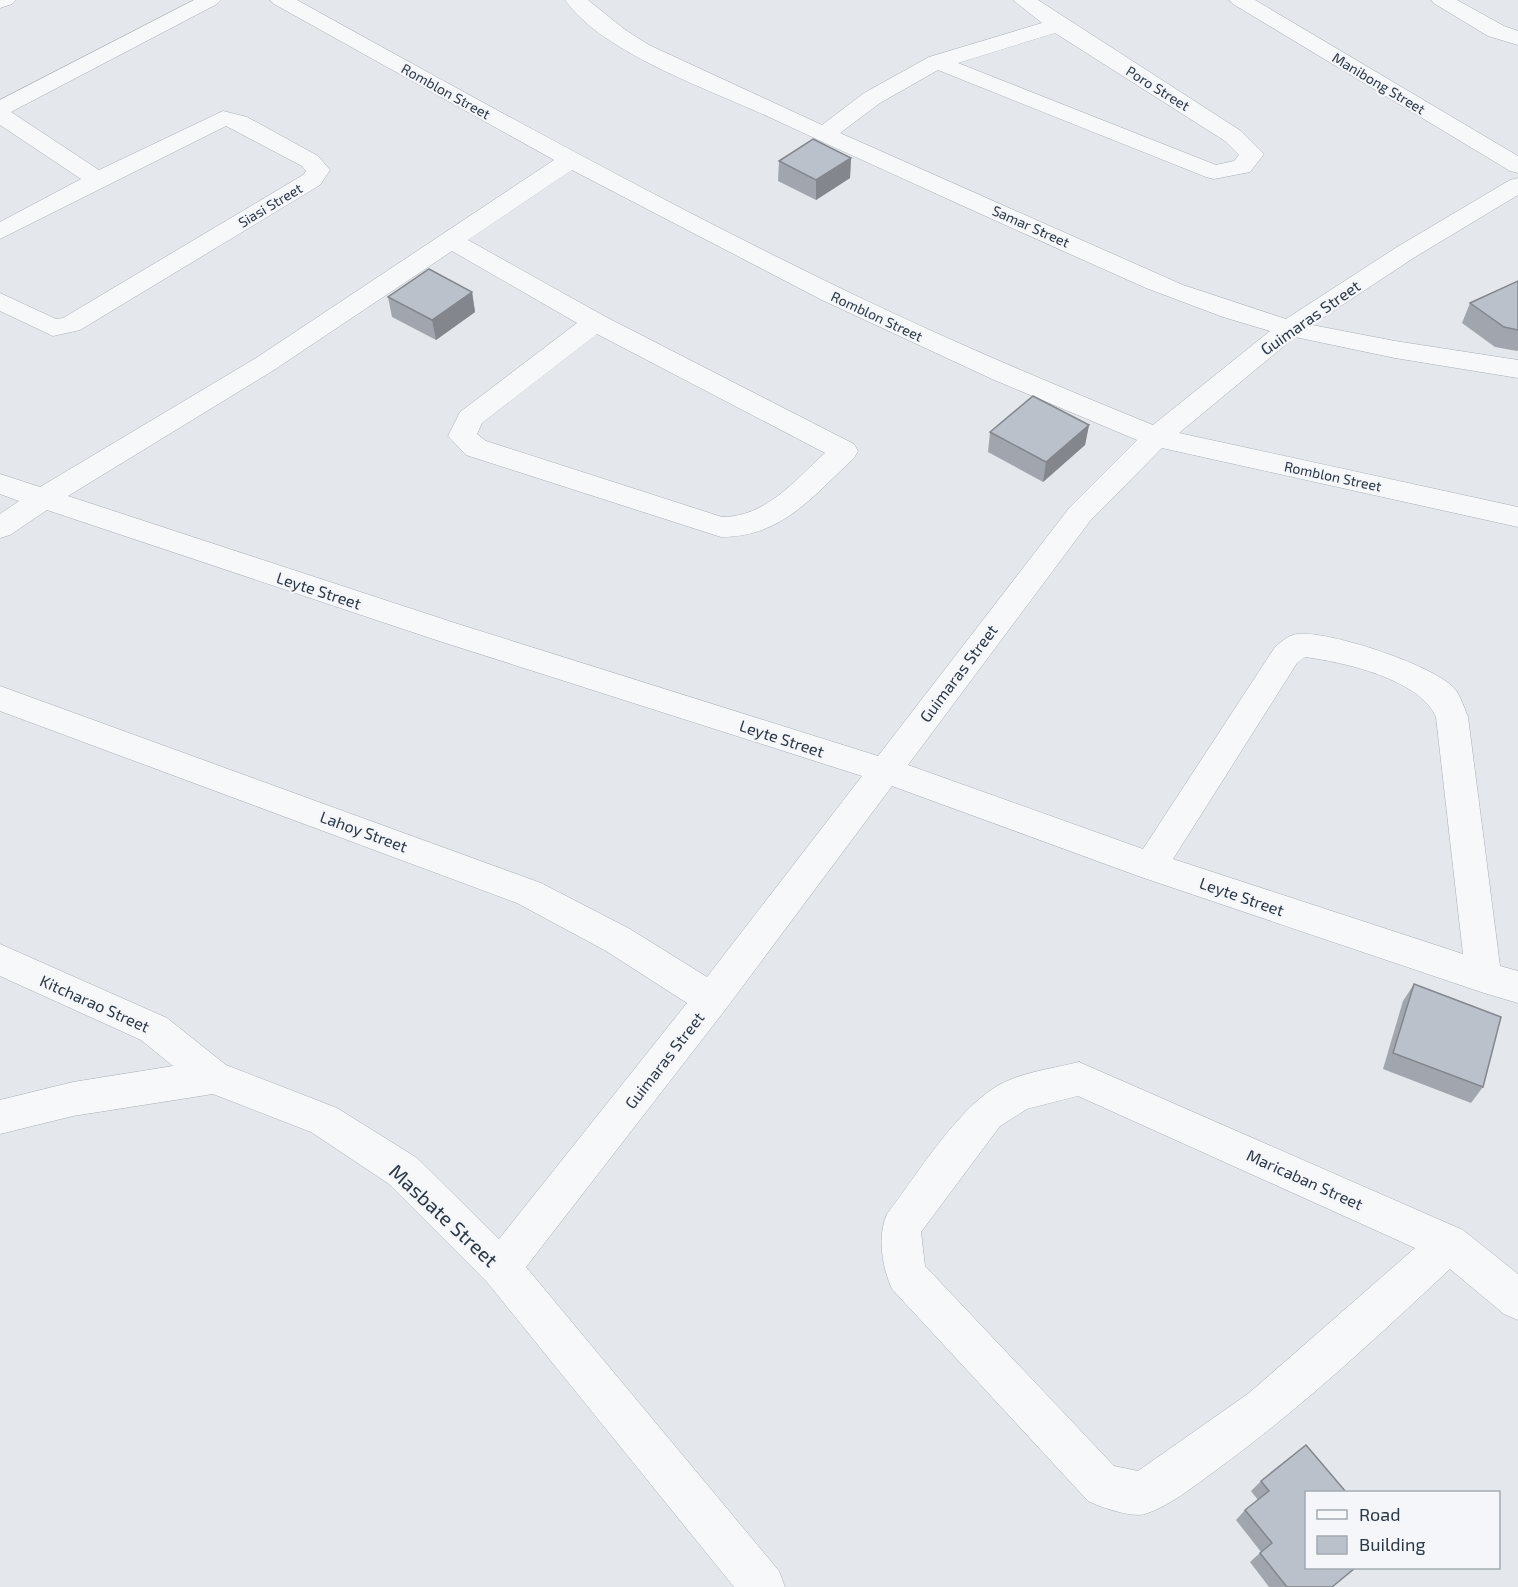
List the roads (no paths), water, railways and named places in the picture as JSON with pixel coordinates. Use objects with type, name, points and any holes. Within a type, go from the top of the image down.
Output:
[{"type":"street","points":[[0,2],[5,0]]},
{"type":"street","points":[[0,109],[210,0]]},
{"type":"street","name":"Romblon Street","points":[[280,0],[571,160],[831,294],[1001,373],[1156,437],[1518,517]]},
{"type":"street","name":"Samar Street","points":[[576,0],[590,17],[617,35],[824,134],[1193,298],[1290,328],[1417,354],[1518,369]]},
{"type":"street","name":"Poro Street","points":[[937,62],[1214,172],[1242,167],[1252,154],[1233,136],[1058,25],[1024,0]]},
{"type":"street","name":"Manibong Street","points":[[1240,0],[1518,166]]},
{"type":"street","points":[[1442,0],[1496,31],[1518,38]]},
{"type":"street","points":[[824,134],[872,98],[937,62],[1058,25]]},
{"type":"street","points":[[0,115],[98,180]]},
{"type":"street","name":"Siasi Street","points":[[0,232],[223,118],[239,122],[310,161],[318,170],[312,180],[70,324],[53,328],[0,301]]},
{"type":"street","points":[[0,528],[42,499],[265,364],[453,241],[571,160]]},
{"type":"street","name":"Guimaras Street","points":[[501,1268],[712,999],[1080,514],[1156,437],[1290,328],[1406,252],[1518,185]]},
{"type":"street","points":[[453,241],[595,322],[844,451],[781,510],[744,527],[721,527],[476,448],[462,436],[470,418],[595,322]]},
{"type":"street","name":"Leyte Street","points":[[0,484],[447,632],[886,771],[1150,866],[1484,978],[1518,987]]},
{"type":"street","points":[[1150,866],[1286,655],[1299,645],[1327,647],[1415,678],[1444,697],[1452,717],[1484,978]]},
{"type":"street","name":"Lahoy Street","points":[[0,698],[529,893],[618,940],[712,999]]},
{"type":"street","name":"Kitcharao Street","points":[[0,959],[154,1029],[213,1077]]},
{"type":"street","points":[[0,1117],[73,1099],[213,1077]]},
{"type":"street","name":"Masbate Street","points":[[213,1077],[324,1120],[403,1171],[501,1268],[763,1587]]},
{"type":"street","name":"Maricaban Street","points":[[1449,1243],[1306,1374],[1182,1470],[1142,1493],[1103,1486],[906,1275],[900,1227],[987,1114],[1018,1094],[1079,1079],[1449,1243],[1518,1300]]}]
